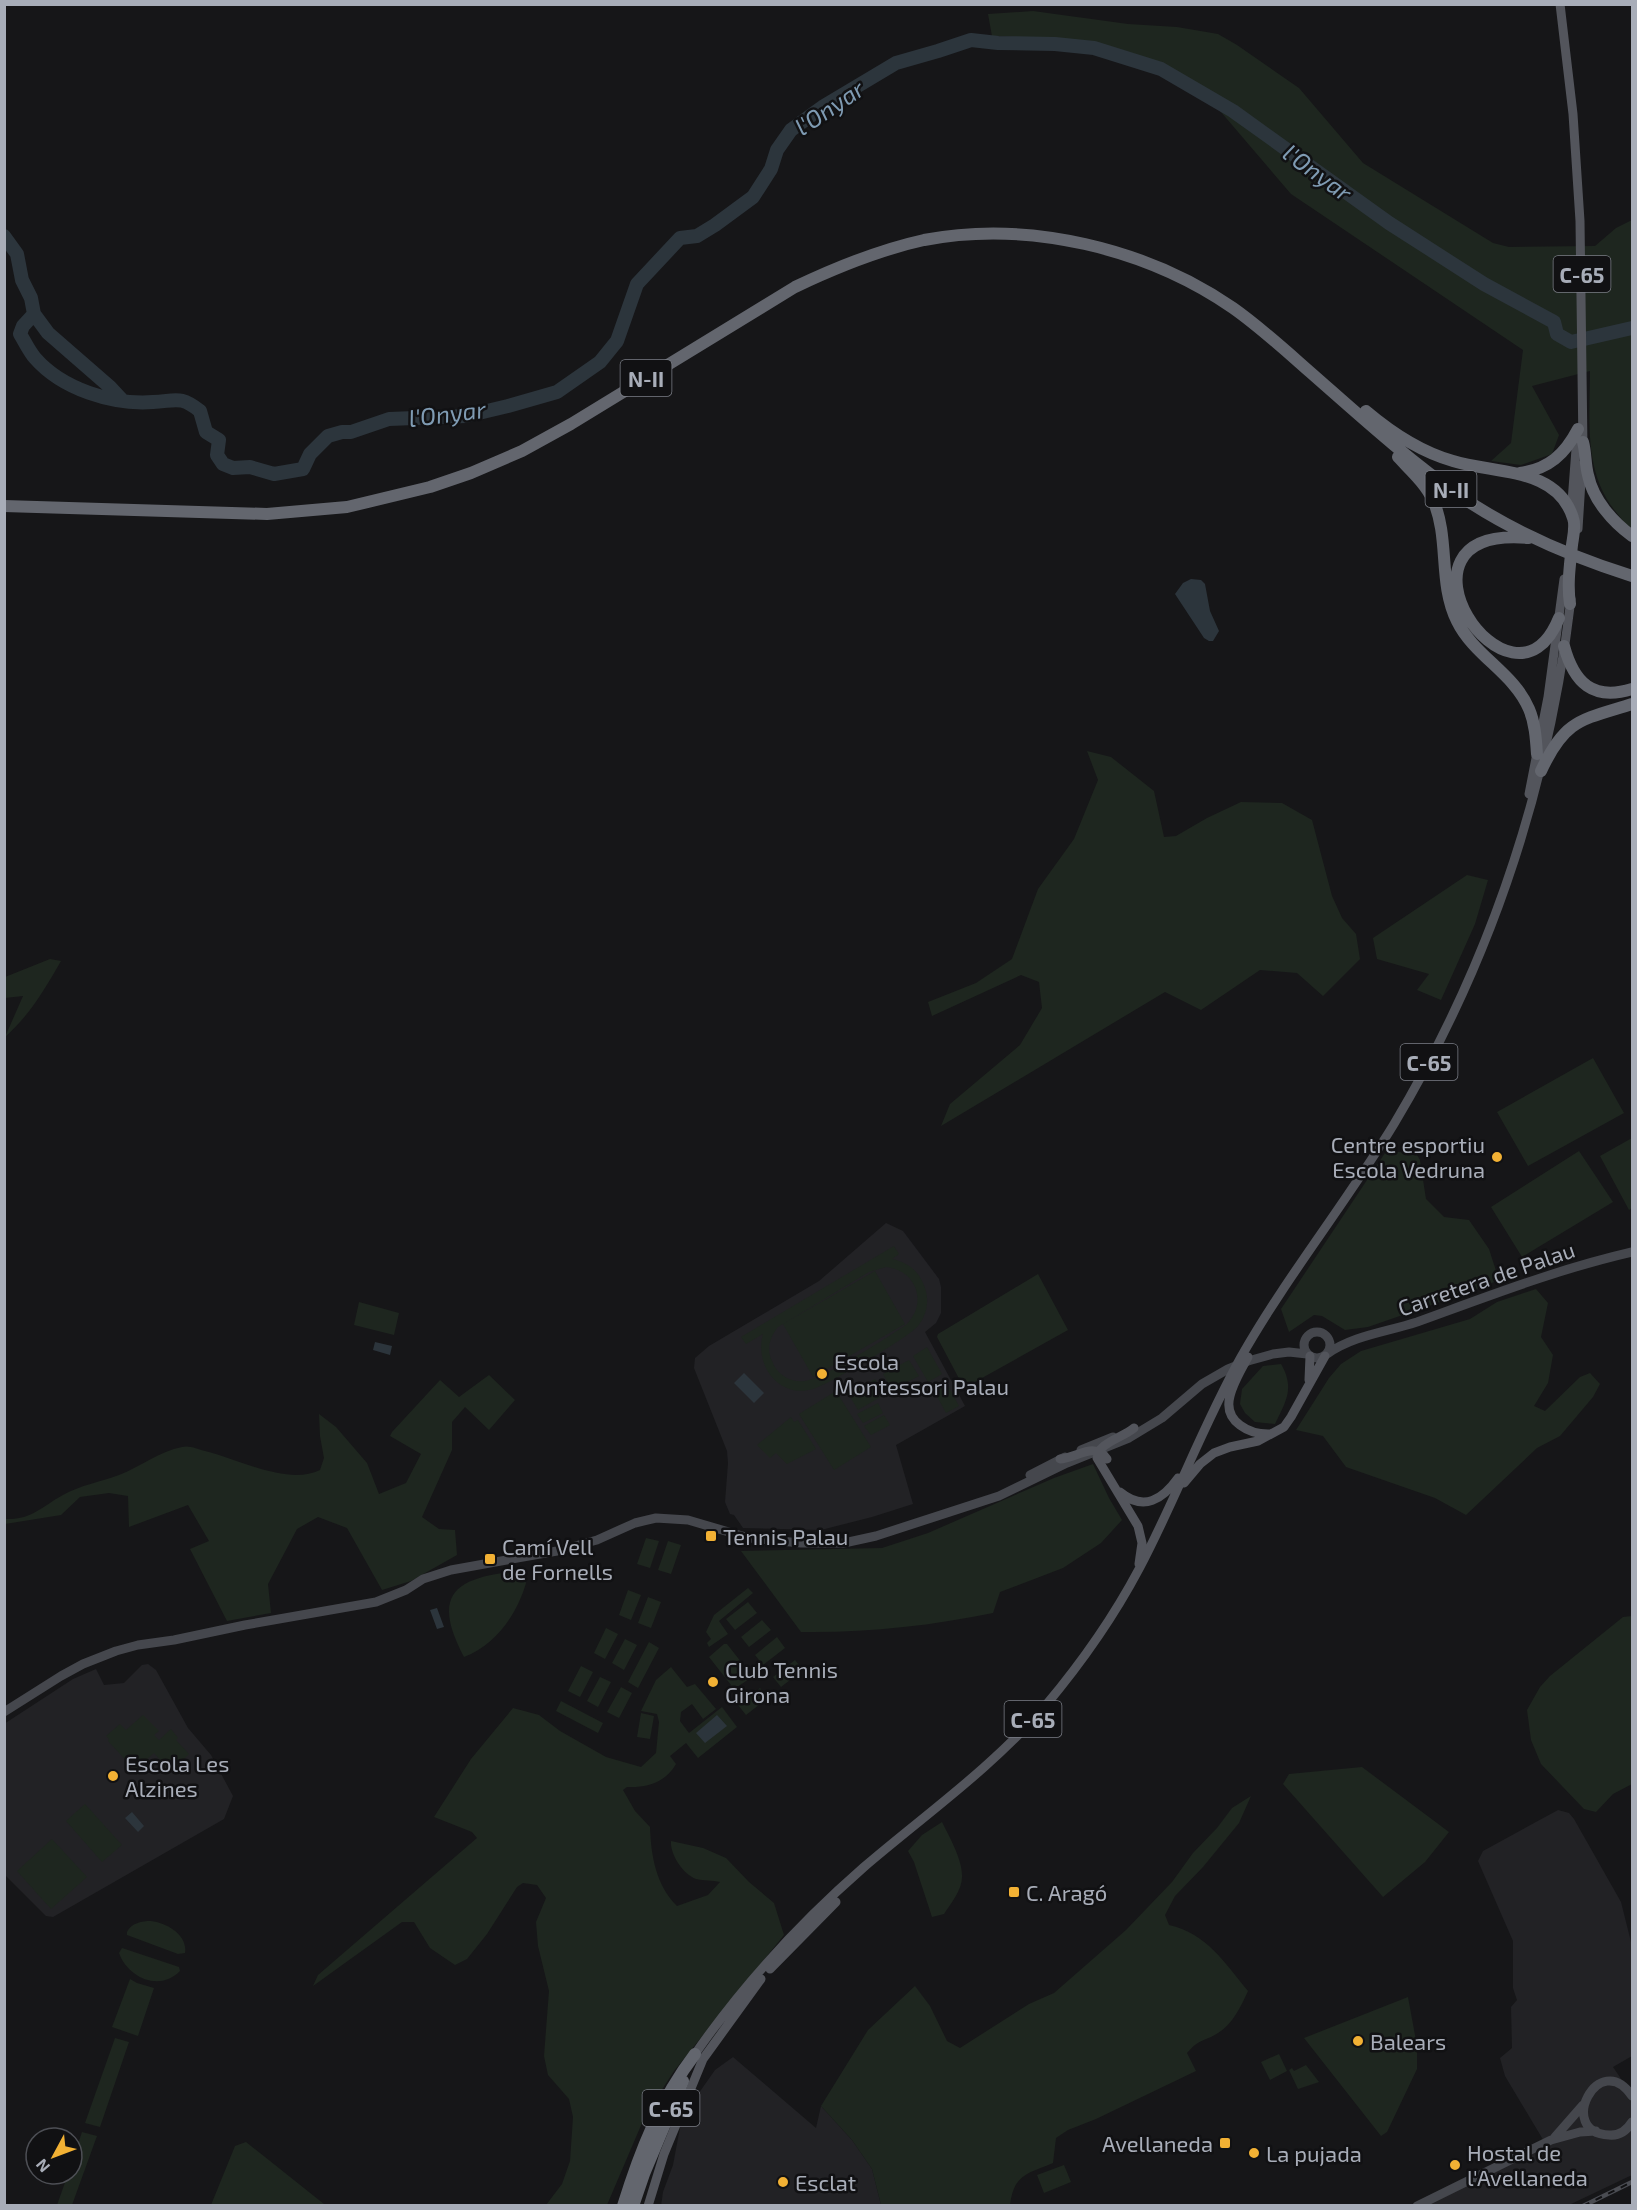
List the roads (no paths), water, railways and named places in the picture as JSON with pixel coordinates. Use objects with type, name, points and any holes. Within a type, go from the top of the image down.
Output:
[{"type":"highway","name":"N-II","points":[[4,506],[267,514],[347,507],[430,487],[471,473],[531,446],[571,424],[786,292],[832,269],[886,250],[944,237],[1029,236],[1066,240],[1108,250],[1158,268],[1199,288],[1233,308],[1261,330],[1415,463],[1460,496],[1487,513],[1557,549],[1632,576]]},
{"type":"highway","points":[[1261,330],[1296,351],[1369,414],[1412,443],[1452,461],[1516,474],[1541,481],[1555,489],[1565,500],[1574,521],[1568,590],[1570,604]]},
{"type":"highway","points":[[1374,428],[1421,481],[1432,498],[1443,534],[1447,590],[1451,605],[1465,634],[1524,698],[1534,724],[1537,754]]},
{"type":"highway","points":[[1516,474],[1539,469],[1551,463],[1564,451],[1578,429]]},
{"type":"highway","points":[[1583,442],[1588,475],[1593,489],[1608,513],[1632,536]]},
{"type":"highway","points":[[1535,538],[1508,536],[1494,538],[1470,549],[1459,567],[1457,587],[1460,600],[1466,616],[1483,638],[1497,648],[1510,652],[1531,650],[1544,642],[1559,618]]},
{"type":"highway","points":[[1564,646],[1573,671],[1590,687],[1600,692],[1610,693],[1632,689]]},
{"type":"highway","points":[[1541,771],[1557,739],[1576,723],[1632,704]]},
{"type":"highway","name":"C-65","points":[[622,2205],[654,2119],[678,2076],[695,2054]]},
{"type":"highway","name":"C-65","points":[[635,2205],[649,2162],[695,2054]]},
{"type":"highway","points":[[614,2205],[639,2144],[654,2119]]},
{"type":"main road","name":"C-65","points":[[695,2054],[759,1971],[862,1869],[958,1791],[1019,1734],[1086,1656],[1137,1572],[1230,1377],[1271,1309],[1392,1128],[1436,1049],[1486,939],[1541,771],[1564,646],[1579,524],[1583,442],[1582,272],[1576,149],[1560,4]]},
{"type":"main road","name":"C-65","points":[[1526,820],[1559,618],[1582,398]]},
{"type":"main road","points":[[1271,1309],[1266,1328],[1246,1361],[1230,1394],[1229,1401],[1234,1418],[1243,1428],[1256,1433],[1274,1433]]},
{"type":"main road","points":[[1308,1355],[1308,1385]]},
{"type":"main road","points":[[1170,1505],[1190,1475],[1209,1456],[1224,1448],[1258,1441],[1274,1433],[1289,1421],[1326,1355]]},
{"type":"main road","points":[[1098,1452],[1101,1446],[1125,1436],[1134,1428]]},
{"type":"main road","points":[[1104,1464],[1114,1445]]},
{"type":"main road","points":[[1060,1459],[1069,1459],[1091,1450],[1104,1455],[1104,1464],[1114,1486],[1141,1534],[1142,1543],[1137,1572]]},
{"type":"main road","points":[[1082,1458],[1104,1464]]},
{"type":"main road","points":[[1114,1486],[1132,1499],[1153,1500],[1169,1491],[1190,1461]]},
{"type":"main road","points":[[648,2205],[664,2154],[703,2059],[756,1984],[842,1895],[862,1869]]},
{"type":"street","name":"Carretera de Palau","points":[[1326,1355],[1352,1340],[1416,1322],[1532,1280],[1632,1252]]},
{"type":"street","points":[[4,1712],[60,1676],[116,1651],[138,1645],[376,1602],[406,1590],[423,1579],[451,1570],[557,1551],[597,1540],[635,1523],[656,1518],[688,1521],[749,1538],[824,1545],[844,1543],[898,1529],[986,1501],[1145,1430],[1202,1384],[1228,1368],[1273,1354],[1288,1352],[1317,1358],[1326,1355],[1330,1344],[1323,1333],[1314,1332],[1288,1352]]},
{"type":"street","name":"Carretera de Palau","points":[[1323,1333],[1352,1340]]},
{"type":"street","points":[[1306,1338],[1304,1347],[1308,1355]]},
{"type":"street","points":[[1008,1491],[1035,1472],[1060,1459],[1134,1428],[1176,1405]]},
{"type":"street","points":[[1551,2140],[1583,2105],[1587,2094],[1597,2086],[1607,2082],[1632,2085]]},
{"type":"street","points":[[1622,2085],[1632,2096]]},
{"type":"street","points":[[1583,2105],[1586,2120],[1596,2131]]},
{"type":"street","points":[[1418,2205],[1551,2140],[1580,2132],[1596,2131],[1613,2135],[1625,2131],[1632,2122]]},
{"type":"waterway","name":"l'Onyar","points":[[4,236],[17,254],[22,280],[31,298],[34,314],[23,326],[20,334],[33,355],[46,369],[73,386],[105,398],[137,402],[178,400],[187,403],[200,411],[206,432],[219,440],[217,455],[223,464],[233,468],[250,467],[274,474],[303,469],[310,454],[328,436],[351,432],[389,419],[466,416],[557,392],[600,362],[617,341],[637,284],[680,238],[697,236],[753,197],[771,169],[777,150],[791,130],[824,106],[896,63],[971,40],[1055,44],[1094,48],[1161,69],[1233,111],[1389,223],[1484,284],[1554,322],[1557,334],[1571,342],[1632,328]]},
{"type":"waterway","name":"l'Onyar","points":[[34,314],[48,333],[123,401]]},
{"type":"railway","points":[[1583,2206],[1632,2182]]},
{"type":"place","name":"Centre esportiu Escola Vedruna","points":[[1497,1157]]},
{"type":"place","name":"Escola Montessori Palau","points":[[822,1374]]},
{"type":"place","name":"Tennis Palau","points":[[711,1536]]},
{"type":"place","name":"Camí Vell de Fornells","points":[[490,1559]]},
{"type":"place","name":"Club Tennis Girona","points":[[713,1682]]},
{"type":"place","name":"Escola Les Alzines","points":[[113,1776]]},
{"type":"place","name":"C. Aragó","points":[[1014,1892]]},
{"type":"place","name":"Balears","points":[[1358,2041]]},
{"type":"place","name":"Avellaneda","points":[[1225,2143]]},
{"type":"place","name":"La pujada","points":[[1254,2153]]},
{"type":"place","name":"Hostal de l'Avellaneda","points":[[1455,2165]]},
{"type":"place","name":"Esclat","points":[[783,2182]]}]
